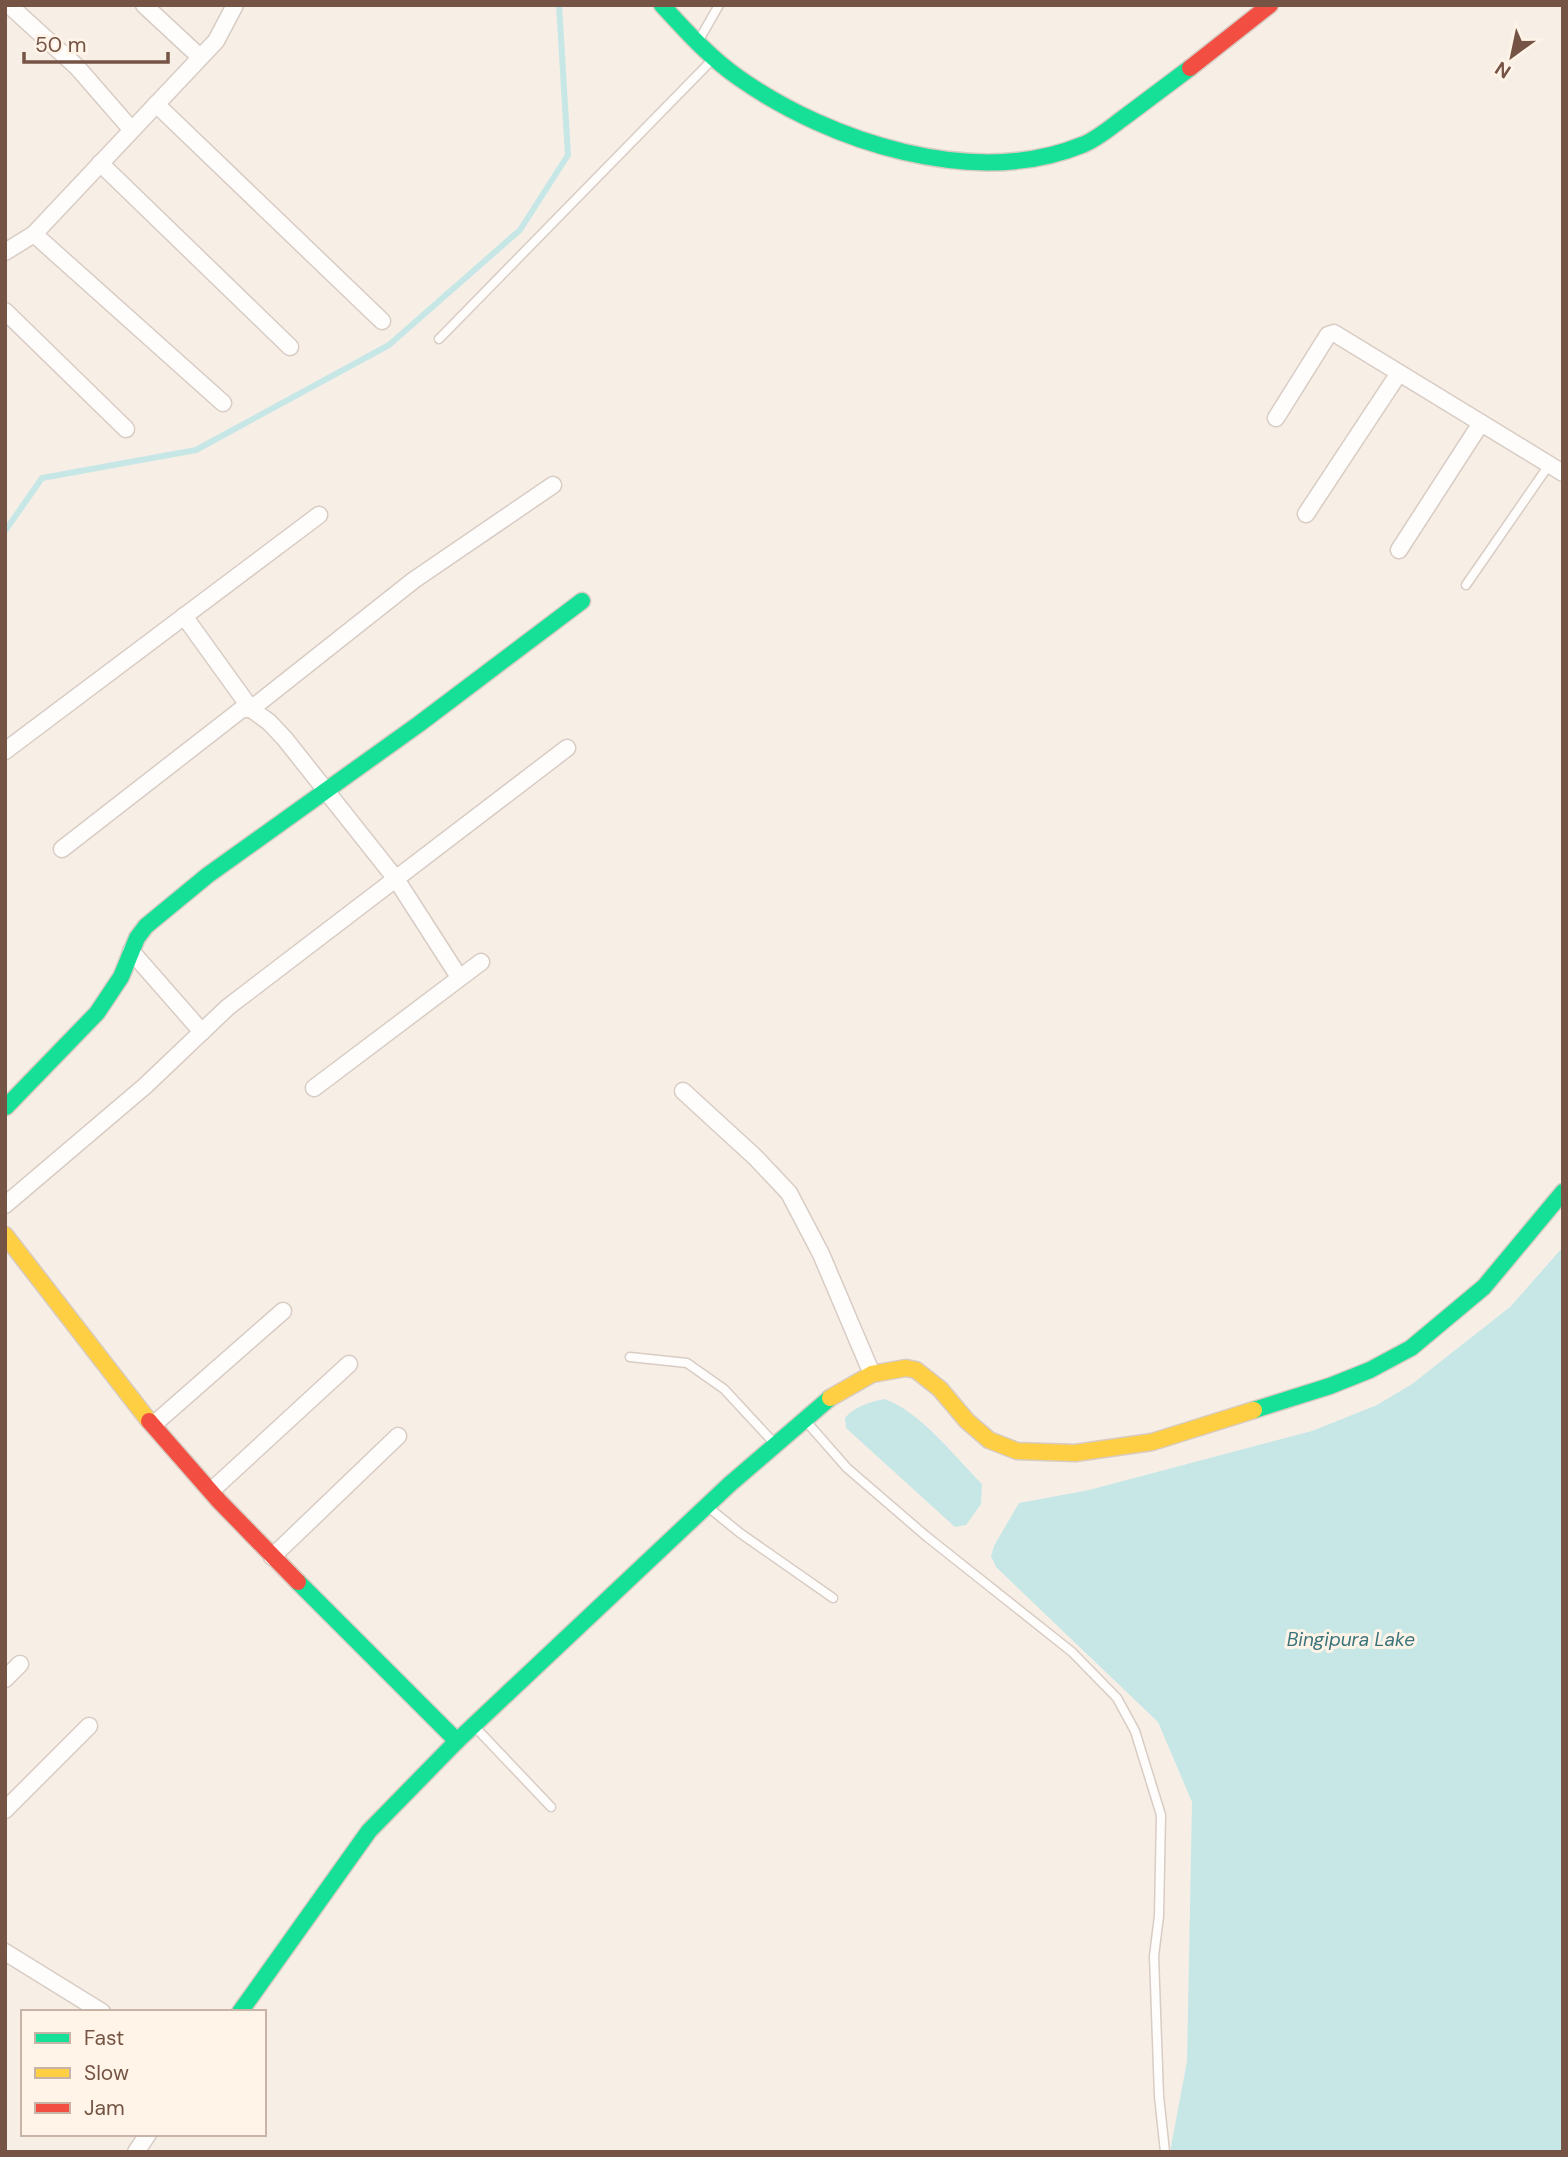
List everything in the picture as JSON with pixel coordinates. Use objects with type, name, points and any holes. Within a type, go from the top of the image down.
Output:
[{"type":"street","points":[[9,5],[77,67],[131,129]]},
{"type":"street","points":[[144,5],[200,57]]},
{"type":"street","points":[[5,253],[34,234],[216,41],[235,5]]},
{"type":"street","points":[[662,5],[714,58],[741,80],[781,104],[821,123],[901,152],[967,162],[1015,162],[1082,145],[1240,30],[1270,5]]},
{"type":"street","points":[[156,104],[382,321]]},
{"type":"street","points":[[100,163],[290,347]]},
{"type":"street","points":[[34,234],[223,403]]},
{"type":"street","points":[[5,311],[127,429]]},
{"type":"street","points":[[1276,418],[1328,335],[1338,334],[1556,469]]},
{"type":"street","points":[[1307,514],[1399,373]]},
{"type":"street","points":[[1399,550],[1481,423]]},
{"type":"street","points":[[62,849],[242,709],[251,709],[414,580],[553,485]]},
{"type":"street","points":[[5,751],[319,515]]},
{"type":"street","points":[[6,1107],[97,1013],[121,977],[137,938],[156,918],[208,875],[419,724],[582,601]]},
{"type":"street","points":[[184,616],[251,709],[269,722],[285,739],[396,879],[459,977]]},
{"type":"street","points":[[5,1205],[145,1086],[258,983],[567,748]]},
{"type":"street","points":[[131,951],[202,1032]]},
{"type":"street","points":[[314,1088],[481,962]]},
{"type":"street","points":[[683,1091],[755,1157],[789,1193],[821,1254],[873,1374]]},
{"type":"street","points":[[241,2010],[369,1831],[473,1724],[775,1444],[835,1394],[873,1374],[895,1369],[916,1370],[940,1390],[978,1432],[989,1440],[1017,1451],[1075,1453],[1113,1450],[1152,1442],[1330,1386],[1370,1370],[1411,1348],[1484,1287],[1563,1192]]},
{"type":"street","points":[[5,1235],[120,1387],[211,1491],[272,1557],[457,1741]]},
{"type":"street","points":[[153,1425],[283,1311]]},
{"type":"street","points":[[211,1491],[349,1364]]},
{"type":"street","points":[[272,1557],[398,1436]]},
{"type":"street","points":[[5,1679],[20,1664]]},
{"type":"street","points":[[5,1810],[89,1726]]},
{"type":"street","points":[[5,1952],[99,2010]]},
{"type":"street","points":[[136,2152],[147,2136]]},
{"type":"lane","points":[[698,43],[719,5]]},
{"type":"lane","points":[[439,339],[714,58]]},
{"type":"lane","points":[[1466,585],[1556,469]]},
{"type":"lane","points":[[630,1357],[687,1363],[724,1389],[775,1444]]},
{"type":"lane","points":[[804,1419],[846,1468],[926,1536],[1072,1652],[1117,1698],[1135,1731],[1161,1815],[1159,1916],[1154,1956],[1159,2096],[1165,2152]]},
{"type":"lane","points":[[707,1506],[740,1533],[833,1598]]},
{"type":"lane","points":[[473,1724],[551,1807]]},
{"type":"water","name":"Bingipura Lake","points":[[1563,1247],[1563,2152],[1170,2152],[1187,2061],[1192,1802],[1158,1722],[996,1567],[991,1556],[994,1546],[1019,1503],[1089,1490],[1312,1431],[1377,1405],[1412,1384],[1510,1307]]},
{"type":"water","points":[[884,1399],[910,1413],[923,1424],[982,1484],[981,1504],[966,1525],[955,1527],[846,1428],[845,1418],[853,1410]]},
{"type":"waterway","points":[[5,531],[42,478],[196,450],[389,345],[520,230],[568,155],[559,5]]},
{"type":"traffic: fast","points":[[662,5],[718,62],[775,101],[816,122],[859,139],[904,152],[950,160],[996,162],[1040,157],[1082,145],[1105,132],[1190,68]]},
{"type":"traffic: fast","points":[[6,1107],[97,1013],[121,977],[137,938],[146,926],[208,875],[419,724],[582,601]]},
{"type":"traffic: fast","points":[[1254,1410],[1330,1386],[1370,1370],[1411,1348],[1484,1287],[1563,1192]]},
{"type":"traffic: fast","points":[[241,2010],[369,1831],[457,1741],[730,1484],[830,1398]]},
{"type":"traffic: fast","points":[[298,1582],[457,1741]]},
{"type":"traffic: slow","points":[[5,1235],[149,1421]]},
{"type":"traffic: slow","points":[[830,1398],[872,1374],[906,1368],[916,1370],[940,1389],[967,1421],[989,1440],[1017,1451],[1075,1453],[1152,1442],[1254,1410]]},
{"type":"traffic: jam","points":[[1190,68],[1270,5]]},
{"type":"traffic: jam","points":[[149,1421],[219,1501],[298,1582]]}]
